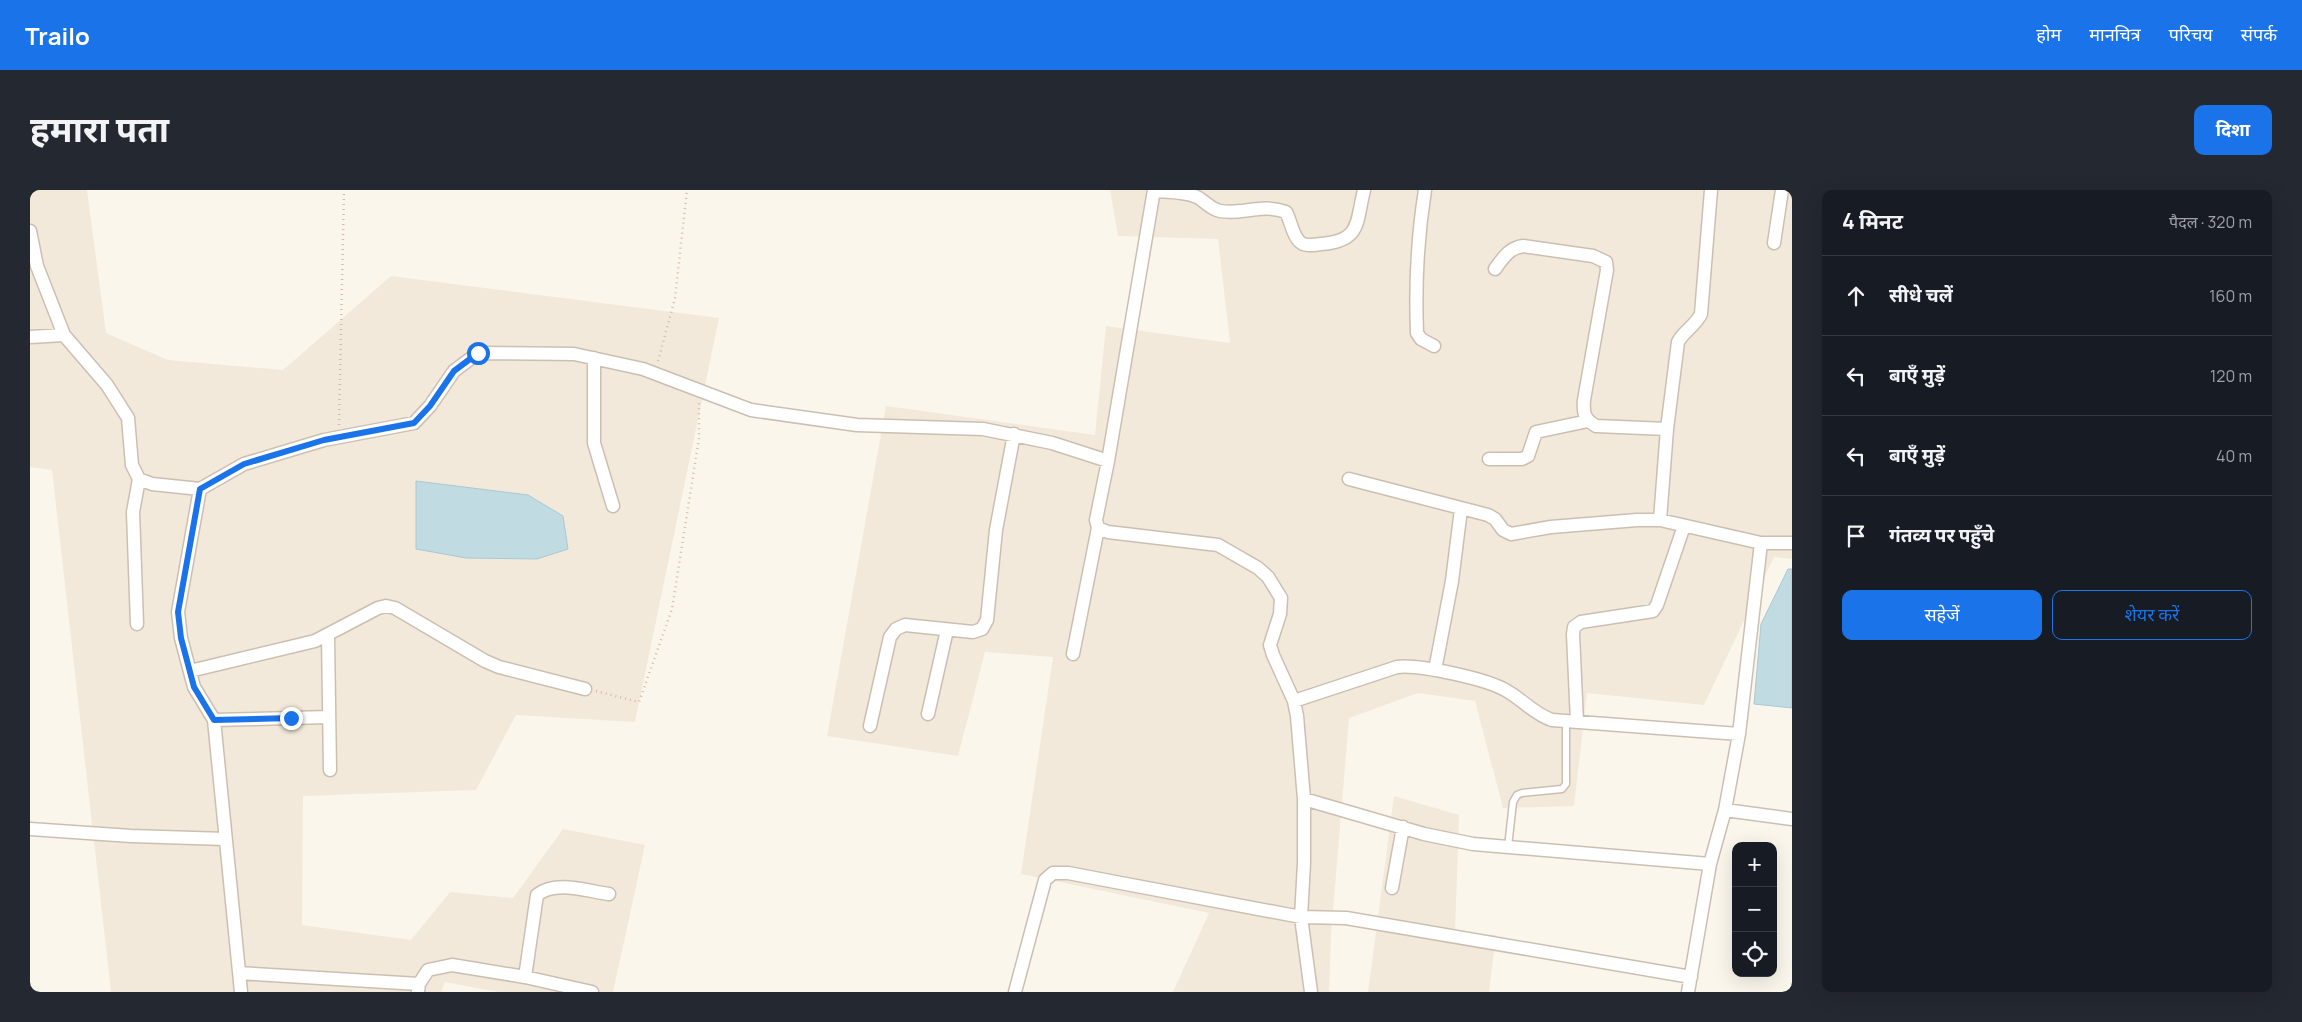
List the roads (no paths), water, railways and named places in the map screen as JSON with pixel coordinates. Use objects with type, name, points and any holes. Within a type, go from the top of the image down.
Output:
[{"type":"street","points":[[1073,654],[1098,528],[1096,520],[1108,461],[1154,190],[1189,194],[1198,197],[1219,211],[1256,208],[1278,209],[1286,212],[1296,238],[1301,243],[1310,245],[1336,243],[1346,240],[1355,227],[1364,190]]},
{"type":"street","points":[[1425,190],[1418,229],[1415,280],[1417,333],[1421,339],[1434,346]]},
{"type":"street","points":[[1660,520],[1667,429],[1678,342],[1683,334],[1696,323],[1701,314],[1711,190]]},
{"type":"street","points":[[1774,244],[1782,190]]},
{"type":"street","points":[[30,231],[37,266],[64,335],[107,385],[128,418],[132,465],[139,478],[152,484],[200,489],[244,464],[324,440],[414,423],[430,406],[454,371],[478,353],[574,354],[655,374],[767,414],[858,425],[965,426],[1052,442],[1108,461]]},
{"type":"street","points":[[1495,269],[1509,252],[1523,246],[1593,256],[1606,262],[1607,270],[1583,412],[1588,421],[1596,426],[1667,429]]},
{"type":"street","points":[[30,337],[64,335]]},
{"type":"street","points":[[594,358],[594,443],[613,506]]},
{"type":"street","points":[[1489,459],[1522,459],[1528,456],[1532,437],[1536,432],[1588,421]]},
{"type":"street","points":[[870,726],[890,637],[896,629],[905,625],[973,632],[982,629],[986,620],[996,530],[1014,434]]},
{"type":"street","points":[[137,624],[133,512],[139,478]]},
{"type":"street","points":[[1349,479],[1488,515],[1495,519],[1503,530],[1511,534],[1551,528],[1637,520],[1660,520],[1761,543],[1792,543]]},
{"type":"street","points":[[200,489],[178,612],[181,638],[194,687],[214,720],[241,992]]},
{"type":"street","points":[[1434,670],[1452,581],[1461,509]]},
{"type":"street","points":[[1571,721],[1574,627],[1581,622],[1653,611],[1657,605],[1684,526]]},
{"type":"street","points":[[1098,528],[1108,532],[1218,545],[1263,572],[1281,598],[1280,614],[1270,644],[1294,702],[1297,716],[1304,799],[1304,863],[1301,916],[1311,992]]},
{"type":"street","points":[[1688,992],[1710,864],[1725,810],[1738,734],[1761,543]]},
{"type":"street","points":[[190,671],[315,641],[328,636],[378,608],[386,606],[395,608],[485,661],[499,667],[585,688]]},
{"type":"street","points":[[928,714],[947,630]]},
{"type":"street","points":[[328,636],[330,770]]},
{"type":"street","points":[[1294,702],[1397,667],[1409,666],[1434,670],[1500,687],[1542,717],[1738,734]]},
{"type":"street","points":[[214,720],[329,717]]},
{"type":"street","points":[[1304,799],[1403,827],[1473,844],[1710,864]]},
{"type":"street","points":[[1725,810],[1792,819]]},
{"type":"street","points":[[1392,888],[1403,827]]},
{"type":"street","points":[[30,829],[131,836],[225,839]]},
{"type":"street","points":[[1015,992],[1045,880],[1054,873],[1068,872],[1301,916],[1346,918],[1691,977]]},
{"type":"street","points":[[525,977],[537,895],[545,888],[556,886],[608,894]]},
{"type":"street","points":[[239,973],[418,988],[428,970],[452,965],[525,977],[592,992]]},
{"type":"lane","points":[[1508,847],[1513,802],[1517,795],[1562,789],[1566,784],[1571,721]]},
{"type":"water","points":[[416,481],[528,495],[563,516],[568,549],[537,559],[466,558],[416,549]]},
{"type":"water","points":[[1788,569],[1792,569],[1792,708],[1754,704],[1761,624]]}]
